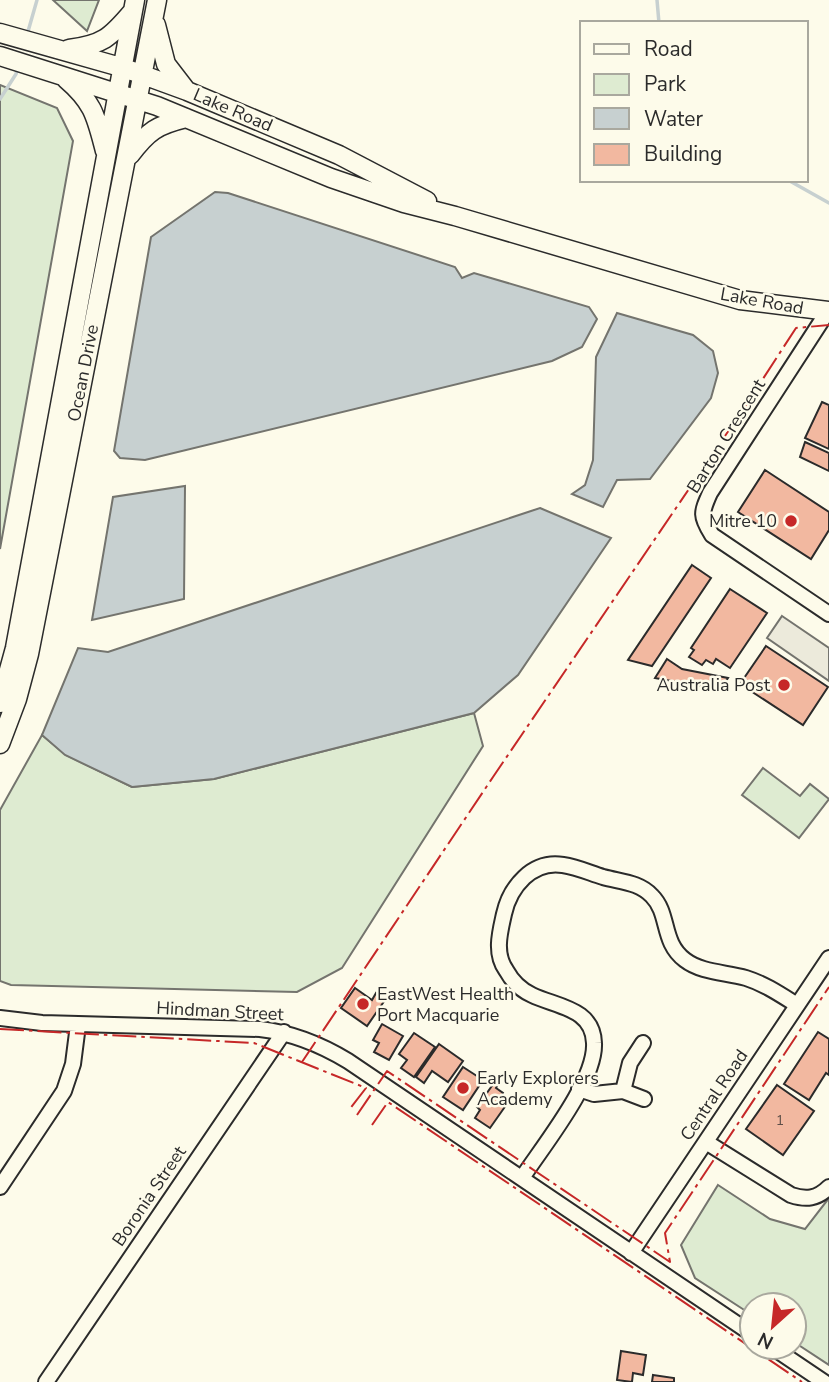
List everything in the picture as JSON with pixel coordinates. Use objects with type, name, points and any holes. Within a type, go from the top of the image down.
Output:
[{"type":"main road","points":[[54,48],[89,47],[105,41],[134,5]]},
{"type":"main road","name":"Ocean Drive","points":[[0,703],[15,648],[134,5]]},
{"type":"main road","points":[[155,7],[160,46],[166,64],[187,91]]},
{"type":"main road","name":"Ocean Drive","points":[[0,744],[14,709],[29,654],[155,7]]},
{"type":"main road","name":"Lake Road","points":[[7,35],[124,68],[187,91],[338,155],[455,216]]},
{"type":"main road","name":"Lake Road","points":[[4,57],[138,100],[331,178],[404,203],[740,300],[828,311]]},
{"type":"main road","points":[[60,75],[75,87],[96,114],[107,158]]},
{"type":"main road","points":[[127,159],[156,127],[186,118]]},
{"type":"street","name":"Barton Crescent","points":[[828,311],[710,493],[703,508],[702,519],[712,535],[829,614]]},
{"type":"street","points":[[522,1178],[579,1089],[592,1057],[594,1044],[592,1031],[577,1012],[530,994],[519,987],[502,965],[499,936],[511,892],[533,870],[561,864],[640,886],[659,904],[667,936],[675,950],[687,961],[703,968],[761,983],[797,1005]]},
{"type":"street","name":"Central Road","points":[[631,1253],[829,958]]},
{"type":"street","name":"Hindman Street","points":[[0,1018],[78,1025],[260,1029],[284,1032],[327,1048],[738,1325]]},
{"type":"street","points":[[0,1187],[64,1091],[73,1063],[78,1025]]},
{"type":"street","name":"Boronia Street","points":[[46,1382],[284,1032]]},
{"type":"street","points":[[623,1091],[630,1063],[643,1043]]},
{"type":"street","points":[[579,1089],[594,1094],[623,1091],[644,1099]]},
{"type":"street","points":[[706,1142],[791,1195],[813,1198],[829,1187]]},
{"type":"street","points":[[793,1361],[824,1382]]},
{"type":"green space","points":[[53,0],[99,0],[87,31]]},
{"type":"green space","points":[[0,85],[57,108],[73,141],[0,549]]},
{"type":"green space","points":[[474,713],[483,746],[342,968],[297,992],[11,985],[0,981],[0,810],[42,735],[66,755],[132,787],[214,779]]},
{"type":"green space","points":[[763,768],[800,796],[810,784],[829,799],[799,838],[742,795]]},
{"type":"green space","points":[[718,1185],[770,1219],[805,1229],[829,1198],[829,1365],[808,1351],[808,1291],[738,1291],[738,1306],[695,1278],[681,1245]]},
{"type":"shaded area","points":[[782,616],[829,648],[829,681],[767,638]]},
{"type":"water","points":[[215,192],[228,193],[455,267],[462,278],[474,273],[589,307],[597,319],[582,347],[552,361],[145,460],[120,458],[114,451],[151,237]]},
{"type":"water","points":[[617,313],[693,335],[713,351],[718,373],[711,398],[650,479],[617,480],[603,507],[572,494],[585,485],[593,460],[596,357]]},
{"type":"water","points":[[185,486],[184,599],[92,620],[113,497]]},
{"type":"water","points":[[540,508],[611,538],[518,675],[474,713],[214,779],[132,787],[65,755],[42,735],[78,648],[108,652]]},
{"type":"building","points":[[822,402],[829,405],[829,449],[805,438]]},
{"type":"building","points":[[805,442],[829,453],[829,471],[800,457]]},
{"type":"building","name":"Mitre 10","points":[[765,470],[829,512],[829,530],[811,559],[738,512]]},
{"type":"building","points":[[692,565],[711,578],[652,666],[628,660]]},
{"type":"building","points":[[730,589],[767,613],[730,668],[716,659],[713,664],[706,660],[702,665],[689,657],[694,650],[691,648]]},
{"type":"building","name":"Australia Post","points":[[766,646],[828,687],[803,725],[740,684]]},
{"type":"building","points":[[667,659],[682,669],[728,678],[720,690],[655,678]]},
{"type":"building","name":"EastWest Health Port Macquarie","points":[[355,988],[372,1000],[376,993],[385,1000],[367,1026],[341,1008]]},
{"type":"building","points":[[382,1024],[403,1036],[389,1060],[374,1052],[379,1043],[373,1040]]},
{"type":"building","points":[[818,1032],[829,1039],[829,1075],[826,1073],[809,1100],[784,1084]]},
{"type":"building","points":[[414,1033],[435,1047],[414,1077],[401,1068],[407,1060],[399,1054]]},
{"type":"building","points":[[439,1044],[463,1061],[448,1082],[432,1071],[424,1083],[416,1077]]},
{"type":"building","name":"Early Explorers Academy","points":[[463,1067],[483,1080],[463,1110],[443,1097]]},
{"type":"building","points":[[494,1083],[503,1093],[502,1096],[509,1101],[490,1128],[475,1118],[480,1110],[477,1107]]},
{"type":"building","points":[[777,1085],[814,1111],[783,1155],[746,1129]]},
{"type":"building","points":[[621,1351],[646,1355],[643,1375],[633,1373],[632,1382],[617,1380]]},
{"type":"building","points":[[653,1375],[674,1378],[674,1382],[652,1382]]},
{"type":"waterway","points":[[27,35],[37,0]]},
{"type":"waterway","points":[[657,0],[659,21]]},
{"type":"waterway","points":[[0,99],[18,66]]},
{"type":"waterway","points":[[792,182],[829,203]]},
{"type":"power","points":[[302,1062],[796,328],[829,325]]},
{"type":"power","points":[[357,1115],[387,1071],[670,1262],[665,1233],[829,987]]},
{"type":"power","points":[[0,1029],[254,1043],[366,1088],[349,1110]]},
{"type":"power","points":[[372,1125],[388,1102],[802,1382]]},
{"type":"place","name":"Mitre 10","points":[[791,521]]},
{"type":"place","name":"Australia Post","points":[[784,685]]},
{"type":"place","name":"EastWest Health Port Macquarie","points":[[363,1004]]},
{"type":"place","name":"Early Explorers Academy","points":[[463,1088]]}]
